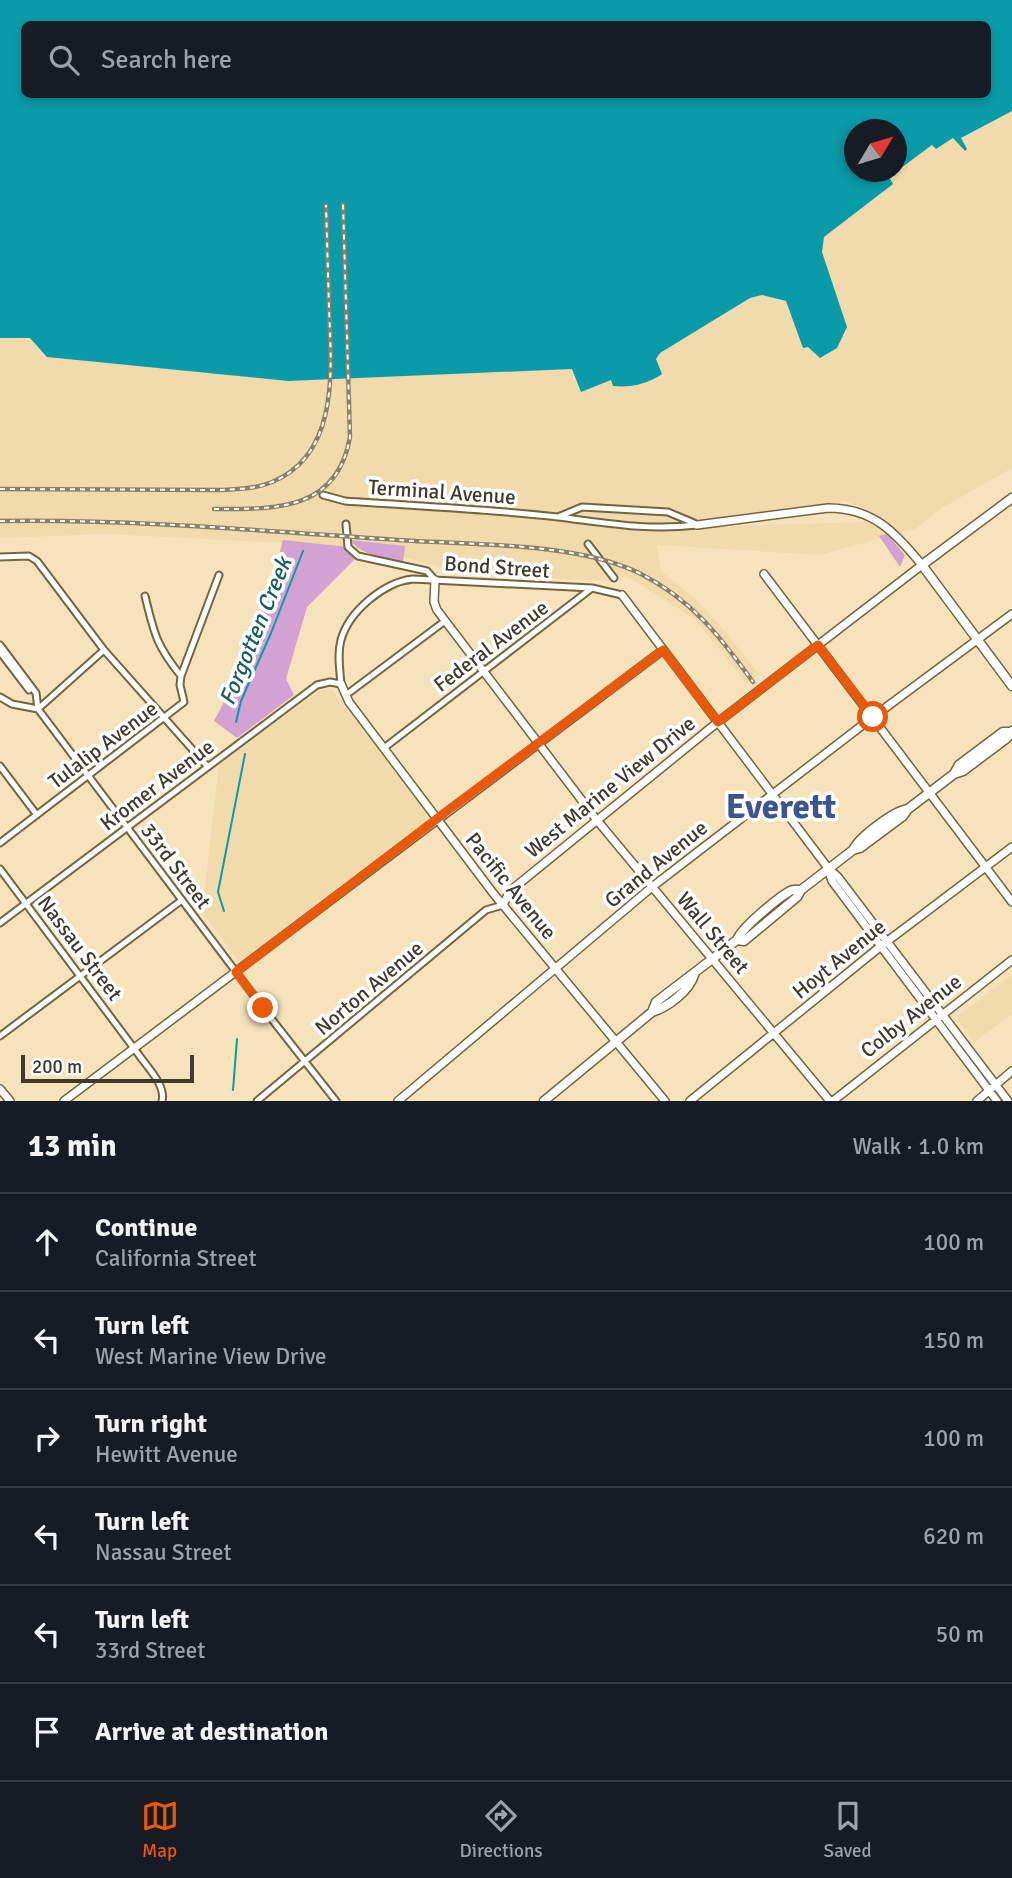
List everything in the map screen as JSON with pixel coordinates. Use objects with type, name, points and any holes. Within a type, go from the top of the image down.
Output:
[{"type":"main road","name":"West Marine View Drive","points":[[922,565],[1012,498]]},
{"type":"main road","points":[[922,565],[1012,686]]},
{"type":"main road","points":[[544,1101],[652,1012],[661,1009],[691,985],[695,975],[737,940],[740,932],[792,890],[801,890],[889,818],[900,810],[908,809],[954,774],[963,771],[1011,732]]},
{"type":"street","name":"Terminal Avenue","points":[[323,495],[345,501],[558,517],[611,526],[666,528],[697,525]]},
{"type":"street","name":"Terminal Avenue","points":[[558,517],[582,507],[611,508],[668,512],[697,525]]},
{"type":"street","points":[[611,508],[611,526]]},
{"type":"street","points":[[697,525],[845,508],[876,519],[898,538],[922,565]]},
{"type":"street","name":"Bond Street","points":[[346,524],[348,547],[358,556],[427,571],[435,580],[592,588]]},
{"type":"street","points":[[588,544],[614,578]]},
{"type":"street","points":[[0,557],[29,556],[37,561],[104,650],[208,766]]},
{"type":"street","name":"West Marine View Drive","points":[[503,905],[510,891],[596,819],[922,565]]},
{"type":"street","points":[[764,574],[1012,902]]},
{"type":"street","name":"Tulalip Avenue","points":[[0,843],[184,702],[181,676],[219,575]]},
{"type":"street","points":[[341,684],[341,640],[348,624],[359,611],[385,589],[401,580],[435,580]]},
{"type":"street","name":"Wall Street","points":[[435,580],[434,602],[445,621],[596,819],[832,1101]]},
{"type":"street","points":[[592,588],[622,595],[828,868],[838,877],[884,944],[1008,1101]]},
{"type":"street","name":"Federal Avenue","points":[[384,748],[592,588]]},
{"type":"street","points":[[145,596],[163,654],[181,676]]},
{"type":"street","name":"Grand Avenue","points":[[398,1101],[652,887],[1012,614]]},
{"type":"street","points":[[346,695],[445,621]]},
{"type":"street","points":[[0,645],[36,693],[38,709]]},
{"type":"street","points":[[38,709],[104,650]]},
{"type":"street","points":[[64,1101],[663,650]]},
{"type":"street","points":[[0,652],[38,700]]},
{"type":"street","name":"Kromer Avenue","points":[[0,923],[317,685],[330,682],[341,684]]},
{"type":"street","name":"Pacific Avenue","points":[[341,684],[346,695],[436,819],[503,905],[665,1101]]},
{"type":"street","points":[[0,697],[12,704],[38,709]]},
{"type":"street","name":"33rd Street","points":[[38,709],[336,1101]]},
{"type":"street","points":[[0,766],[37,815]]},
{"type":"street","name":"Hoyt Avenue","points":[[690,1101],[884,944],[1012,847]]},
{"type":"street","name":"Nassau Street","points":[[0,869],[133,1048],[163,1098]]},
{"type":"street","points":[[0,1036],[182,900]]},
{"type":"street","name":"Norton Avenue","points":[[257,1101],[486,910],[503,905]]},
{"type":"street","name":"Colby Avenue","points":[[832,1101],[1012,960]]},
{"type":"street","points":[[939,1015],[997,1101]]},
{"type":"street","points":[[977,1101],[1012,1071]]},
{"type":"street","points":[[0,1089],[10,1101]]},
{"type":"shaded area","points":[[1012,111],[1012,468],[940,509],[915,529],[819,555],[657,545],[661,571],[693,597],[717,622],[759,674],[747,684],[695,619],[627,576],[611,581],[519,577],[448,569],[386,552],[306,544],[107,534],[0,538],[0,338],[30,338],[311,200],[656,359],[660,353],[706,323],[750,298],[762,295],[786,301],[793,319],[832,283],[822,252],[824,237],[811,217],[878,182],[907,182],[907,164],[948,131],[958,144],[960,139]],"holes":[[[845,501],[878,514],[862,522],[677,528]]]},
{"type":"shaded area","points":[[887,534],[905,555],[900,567],[879,536]]},
{"type":"shaded area","points":[[283,540],[348,547],[358,556],[307,607],[286,679],[294,695],[237,738],[214,721],[236,678],[254,633]]},
{"type":"shaded area","points":[[351,540],[405,546],[403,563],[367,553]]},
{"type":"shaded area","points":[[323,688],[331,689],[430,816],[240,963],[202,912],[219,765]]},
{"type":"shaded area","points":[[1012,975],[1012,1014],[974,1042],[957,1019],[959,1015]]},
{"type":"water","points":[[0,0],[1012,0],[1012,111],[961,138],[967,149],[965,151],[953,138],[936,149],[932,145],[907,164],[907,119],[844,119],[844,182],[893,184],[824,237],[822,252],[847,327],[837,348],[820,358],[808,347],[803,348],[786,301],[762,295],[750,298],[660,353],[656,359],[662,374],[657,377],[645,383],[626,386],[613,386],[611,380],[581,392],[572,369],[288,381],[47,357],[30,338],[0,338]]},
{"type":"waterway","name":"Forgotten Creek","points":[[236,722],[241,701],[303,551]]},
{"type":"waterway","name":"Forgotten Creek","points":[[224,911],[218,892],[245,754]]},
{"type":"waterway","name":"Forgotten Creek","points":[[233,1090],[237,1039]]},
{"type":"railway","points":[[214,509],[259,508],[300,501],[317,493],[332,480],[343,462],[350,437],[343,204]]},
{"type":"railway","points":[[0,489],[240,489],[272,482],[294,469],[310,451],[321,430],[327,406],[331,355],[326,205]]},
{"type":"railway","points":[[0,521],[199,526],[522,547],[584,555],[639,573],[674,595],[716,634],[753,682]]},
{"type":"district","name":"Everett","points":[[781,806]]},
{"type":"route","points":[[263,1008],[236,972],[536,743],[663,650],[718,722],[818,645],[873,717]]}]
